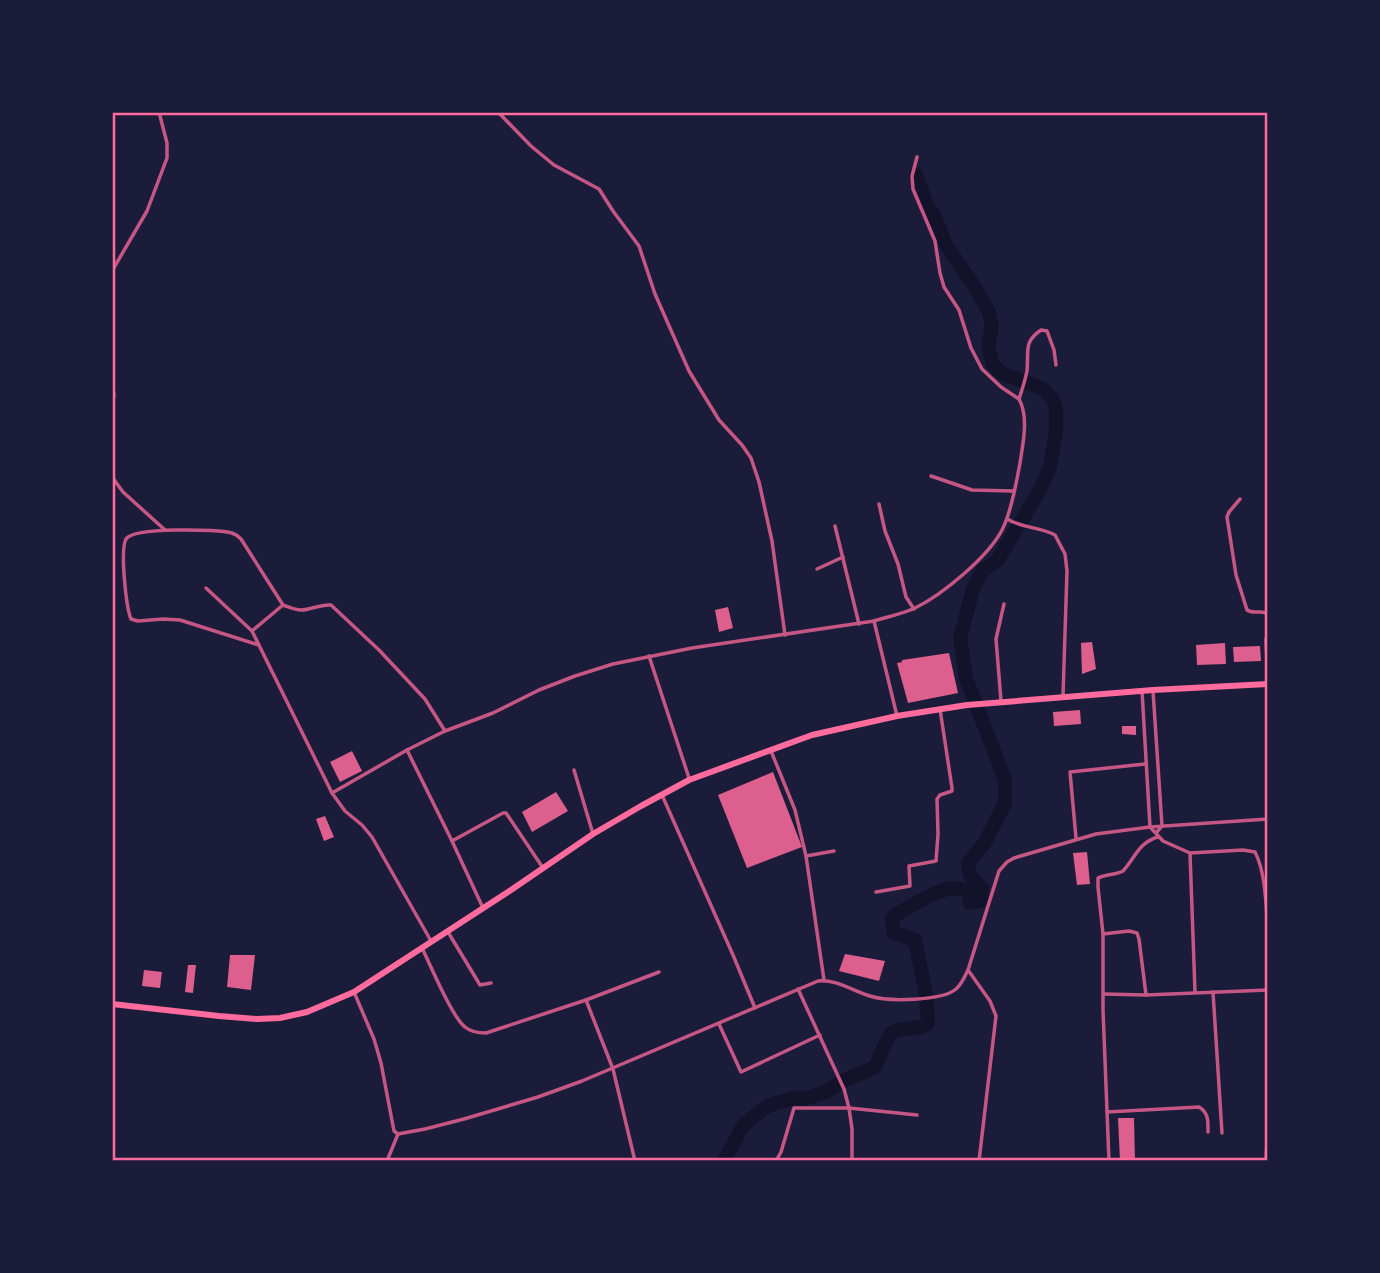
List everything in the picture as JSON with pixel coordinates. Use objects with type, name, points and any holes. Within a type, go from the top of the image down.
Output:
[{"type":"highway","points":[[112,1004],[257,1019],[280,1018],[307,1012],[354,992],[593,834],[661,794],[690,780],[812,735],[897,716],[1001,701],[1268,684]]},
{"type":"street","points":[[112,271],[147,211],[167,158],[167,143],[159,112]]},
{"type":"street","points":[[498,112],[554,165],[600,189],[613,212],[639,246],[655,294],[689,370],[719,420],[747,452],[754,467],[772,541],[785,635]]},
{"type":"street","points":[[332,793],[445,731],[493,713],[575,676],[649,655],[874,621],[914,609],[942,591],[977,561],[998,537],[1006,519],[1021,459],[1023,408],[1019,399],[982,369],[971,348],[959,310],[944,287],[935,242],[913,189],[912,176],[917,157]]},
{"type":"street","points":[[1019,399],[1027,371],[1027,348],[1029,342],[1041,330],[1047,331],[1052,340],[1056,365]]},
{"type":"street","points":[[112,380],[112,400]]},
{"type":"street","points":[[931,476],[964,489],[1013,491]]},
{"type":"street","points":[[112,477],[123,492],[165,530]]},
{"type":"street","points":[[1240,499],[1227,517],[1236,575],[1247,610],[1268,614]]},
{"type":"street","points":[[879,504],[906,597],[914,609]]},
{"type":"street","points":[[1006,519],[1055,535],[1065,554],[1067,596],[1063,696]]},
{"type":"street","points":[[835,526],[859,624]]},
{"type":"street","points":[[259,645],[180,620],[131,619],[125,591],[126,539],[133,533],[165,530],[231,533],[237,536],[283,605],[303,610],[331,605],[379,649],[425,699],[445,731]]},
{"type":"street","points":[[817,569],[843,557]]},
{"type":"street","points":[[206,589],[252,631],[332,793],[345,811],[372,837],[431,942]]},
{"type":"street","points":[[1001,701],[996,639],[1004,604]]},
{"type":"street","points":[[252,631],[283,605]]},
{"type":"street","points":[[874,621],[897,716]]},
{"type":"street","points":[[1268,631],[1268,684]]},
{"type":"street","points":[[649,655],[690,780]]},
{"type":"street","points":[[1110,1161],[1103,1010],[1103,934],[1098,878],[1123,871],[1141,846],[1157,835],[1162,826],[1153,690]]},
{"type":"street","points":[[1142,691],[1150,827],[1168,845],[1190,853],[1255,852],[1261,870],[1268,931]]},
{"type":"street","points":[[876,892],[910,886],[909,866],[936,861],[937,799],[952,790],[940,709]]},
{"type":"street","points":[[771,749],[795,810],[806,856],[824,980]]},
{"type":"street","points":[[407,750],[483,908]]},
{"type":"street","points":[[1076,839],[1070,772],[1145,764]]},
{"type":"street","points":[[574,770],[593,834]]},
{"type":"street","points":[[661,794],[755,1008]]},
{"type":"street","points":[[452,841],[506,813],[544,868]]},
{"type":"street","points":[[398,1134],[438,1126],[538,1097],[613,1069],[824,980],[883,999],[905,1000],[951,992],[956,989],[968,970],[999,871],[1014,858],[1096,834],[1150,827],[1268,819]]},
{"type":"street","points":[[806,856],[834,851]]},
{"type":"street","points":[[1190,853],[1195,992]]},
{"type":"street","points":[[447,930],[480,985],[491,983]]},
{"type":"street","points":[[1103,934],[1129,931],[1137,933],[1146,995]]},
{"type":"street","points":[[422,948],[463,1025],[472,1031],[486,1033],[586,1000],[659,972]]},
{"type":"street","points":[[968,970],[990,1001],[996,1016],[979,1161]]},
{"type":"street","points":[[798,989],[845,1088],[852,1129],[852,1161]]},
{"type":"street","points":[[1104,994],[1268,990]]},
{"type":"street","points":[[354,992],[382,1063],[394,1130],[398,1134]]},
{"type":"street","points":[[1213,992],[1222,1133]]},
{"type":"street","points":[[586,1000],[613,1069],[635,1161]]},
{"type":"street","points":[[719,1024],[741,1072],[820,1035]]},
{"type":"street","points":[[1107,1112],[1199,1107],[1206,1113],[1208,1132]]},
{"type":"street","points":[[776,1161],[794,1108],[849,1108],[917,1115]]},
{"type":"street","points":[[1266,1161],[1268,1118]]},
{"type":"street","points":[[387,1161],[398,1134]]},
{"type":"street","points":[[506,1161],[513,1161]]},
{"type":"building","points":[[728,607],[733,628],[719,632],[715,610]]},
{"type":"building","points":[[1092,642],[1096,669],[1082,674],[1081,643]]},
{"type":"building","points":[[1225,643],[1226,664],[1197,665],[1196,645]]},
{"type":"building","points":[[1260,646],[1261,661],[1234,662],[1233,647]]},
{"type":"building","points":[[949,653],[958,693],[908,703],[897,663]]},
{"type":"building","points":[[1080,710],[1081,724],[1054,726],[1053,712]]},
{"type":"building","points":[[1122,726],[1136,726],[1136,735],[1122,734]]},
{"type":"building","points":[[352,751],[362,771],[340,782],[330,762]]},
{"type":"building","points":[[773,772],[802,847],[747,868],[718,795]]},
{"type":"building","points":[[556,792],[568,811],[532,832],[522,812]]},
{"type":"building","points":[[325,816],[334,837],[324,841],[316,819]]},
{"type":"building","points":[[1087,852],[1090,884],[1077,885],[1073,853]]},
{"type":"building","points":[[845,954],[885,961],[879,981],[839,971]]},
{"type":"building","points":[[230,955],[255,955],[251,990],[227,987]]},
{"type":"building","points":[[188,965],[196,965],[193,993],[185,992]]},
{"type":"building","points":[[144,970],[162,972],[160,988],[142,986]]},
{"type":"building","points":[[1118,1118],[1134,1118],[1135,1161],[1120,1161]]},
{"type":"waterway","points":[[724,1161],[743,1126],[759,1112],[770,1105],[826,1092],[875,1067],[890,1035],[928,1023],[926,994],[915,940],[894,933],[892,920],[894,916],[946,889],[955,888],[969,892],[970,903],[980,901],[982,889],[970,875],[968,863],[984,844],[1005,803],[1005,780],[966,678],[960,638],[973,589],[983,570],[997,561],[1040,490],[1050,467],[1056,431],[1056,410],[1053,399],[1042,388],[1003,374],[993,365],[988,345],[992,327],[989,312],[946,245],[916,175]]}]
